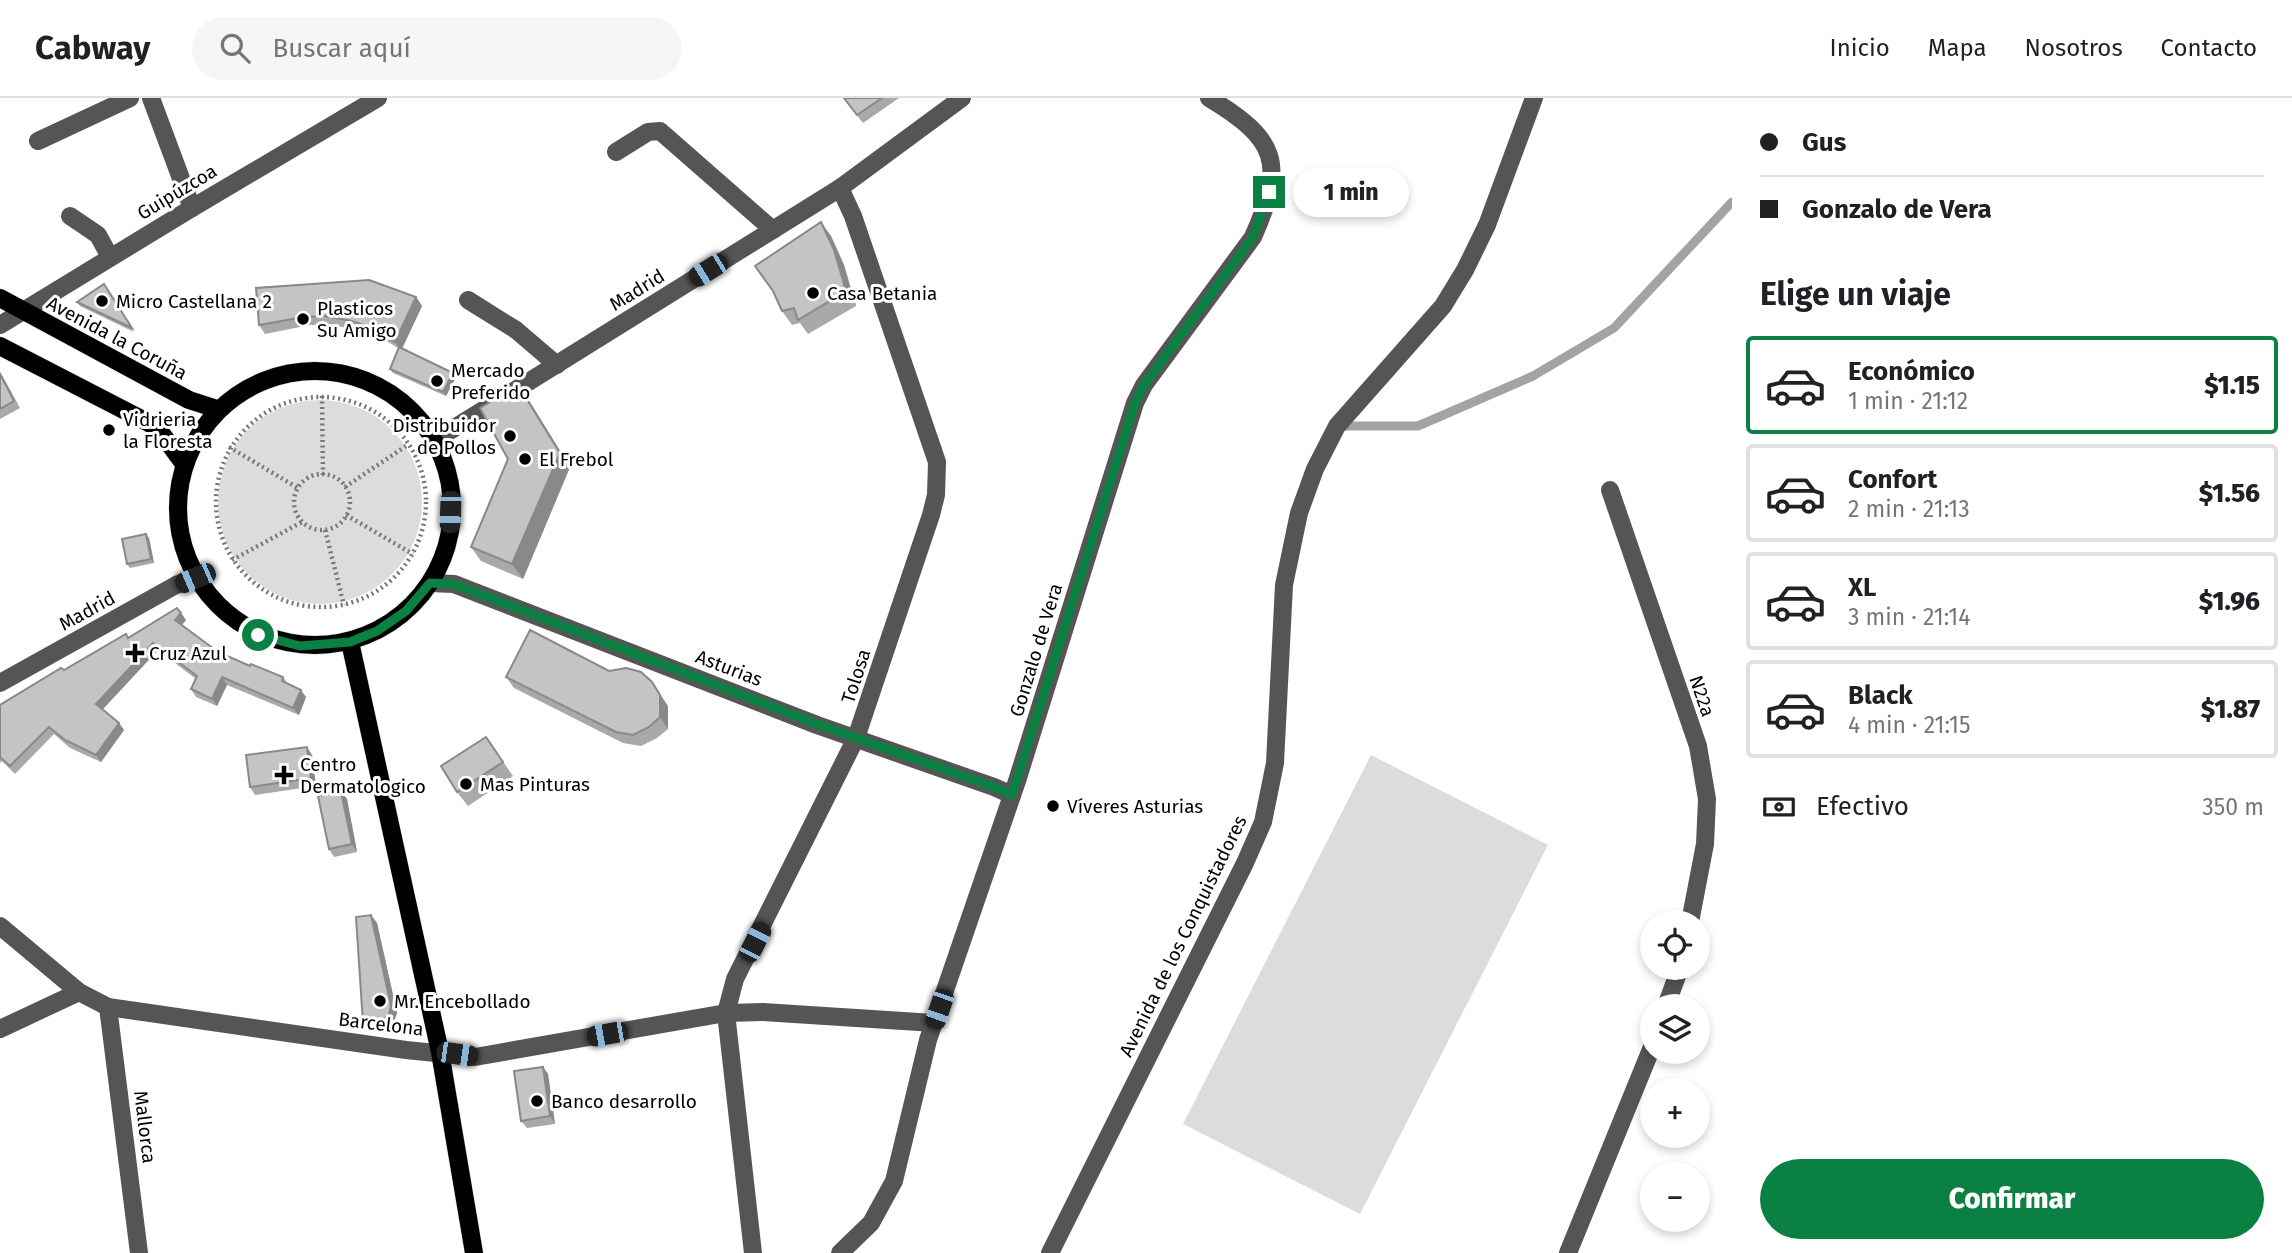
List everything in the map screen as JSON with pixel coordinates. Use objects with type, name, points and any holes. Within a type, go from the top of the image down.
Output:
[{"type":"main road","name":"Avenida la Coruña","points":[[0,298],[189,400],[217,409]]},
{"type":"main road","points":[[0,346],[149,423],[159,430],[184,464]]},
{"type":"main road","points":[[311,369],[348,373],[383,387],[413,410],[435,440],[451,487],[449,537],[430,583],[406,611],[377,631],[350,642],[300,646],[258,635],[222,611],[195,578],[177,522],[184,464],[199,431],[217,409],[237,393],[274,376],[311,369]]},
{"type":"main road","points":[[350,642],[440,1052],[474,1253]]},
{"type":"street","points":[[38,141],[130,98]]},
{"type":"street","points":[[151,98],[192,208]]},
{"type":"street","name":"Guipúzcoa","points":[[0,325],[378,98]]},
{"type":"street","name":"Madrid","points":[[435,440],[840,188],[962,98]]},
{"type":"street","name":"Gonzalo de Vera","points":[[840,1253],[871,1223],[894,1181],[928,1040],[1012,795],[1135,403],[1144,385],[1253,237],[1269,192],[1272,169],[1269,150],[1261,136],[1209,98]]},
{"type":"street","name":"Avenida de los Conquistadores","points":[[1050,1253],[1263,822],[1275,763],[1284,585],[1299,513],[1315,469],[1337,426],[1443,306],[1465,270],[1488,225],[1534,98]]},
{"type":"street","points":[[617,152],[648,132],[660,131],[773,230]]},
{"type":"street","name":"Tolosa","points":[[752,1253],[726,1013],[736,979],[856,738],[936,495],[937,462],[853,216],[840,188]]},
{"type":"street","points":[[70,216],[98,235],[110,257]]},
{"type":"street","points":[[468,300],[516,330],[556,365]]},
{"type":"street","name":"N22a","points":[[1610,491],[1698,746],[1707,799],[1705,844],[1692,910]]},
{"type":"street","name":"Madrid","points":[[0,683],[195,578]]},
{"type":"street","name":"Asturias","points":[[430,583],[454,584],[1012,795]]},
{"type":"street","points":[[0,926],[79,992],[0,1029]]},
{"type":"street","name":"Barcelona","points":[[79,992],[108,1007],[406,1050],[475,1057],[726,1013],[763,1012],[934,1023]]},
{"type":"street","name":"Mallorca","points":[[108,1007],[139,1253]]},
{"type":"street","points":[[1568,1253],[1645,1064]]},
{"type":"path","points":[[322,396],[323,475]]},
{"type":"path","points":[[301,398],[342,398],[362,404],[380,414],[409,444],[419,462],[424,482],[424,523],[413,554],[379,590],[344,605],[320,608],[299,606],[279,600],[245,577],[232,560],[223,542],[215,502],[217,481],[229,447],[263,414],[281,404],[301,398]]},
{"type":"path","points":[[345,486],[409,444]]},
{"type":"path","points":[[229,447],[298,488]]},
{"type":"path","points":[[323,475],[331,476],[345,486],[350,506],[334,528],[312,529],[302,522],[294,506],[298,488],[305,480],[323,475]]},
{"type":"path","points":[[346,515],[413,554]]},
{"type":"path","points":[[232,560],[302,522]]},
{"type":"path","points":[[325,530],[344,605]]},
{"type":"shaded area","points":[[320,400],[359,408],[392,430],[414,463],[422,502],[414,541],[392,574],[359,596],[320,604],[281,596],[248,574],[226,541],[218,502],[226,463],[248,430],[281,408]]},
{"type":"shaded area","points":[[1371,755],[1548,845],[1360,1214],[1183,1124]]},
{"type":"building","points":[[844,98],[882,98],[857,115]]},
{"type":"building","name":"Casa Betania","points":[[821,222],[834,250],[846,291],[798,320],[794,308],[782,311],[773,291],[755,266]]},
{"type":"building","points":[[369,280],[416,297],[395,342],[374,329],[325,316],[259,325],[256,288]]},
{"type":"building","points":[[104,284],[132,328],[77,302]]},
{"type":"building","points":[[399,347],[453,373],[443,392],[390,369]]},
{"type":"building","points":[[0,374],[14,401],[0,409]]},
{"type":"building","points":[[518,385],[560,453],[512,564],[471,547],[508,459],[480,408]]},
{"type":"building","points":[[146,534],[151,559],[127,564],[122,539]]},
{"type":"building","points":[[177,608],[181,613],[175,620],[218,652],[283,677],[282,681],[301,690],[293,708],[222,677],[212,699],[191,689],[197,676],[153,643],[96,704],[119,723],[96,755],[65,740],[49,727],[10,766],[0,757],[0,705],[61,668],[64,670],[126,634],[128,638]]},
{"type":"building","points":[[530,630],[609,671],[626,668],[641,672],[652,682],[660,695],[660,717],[649,727],[633,735],[616,732],[506,677]]},
{"type":"building","points":[[486,737],[503,762],[457,792],[441,766]]},
{"type":"building","name":"Centro Dermatologico","points":[[307,747],[311,778],[250,787],[246,755]]},
{"type":"building","points":[[341,792],[352,844],[329,849],[318,796]]},
{"type":"building","points":[[371,915],[391,1006],[389,1014],[382,1021],[363,1023],[356,917]]},
{"type":"building","points":[[543,1067],[550,1116],[521,1121],[514,1071]]},
{"type":"waterway","points":[[1339,426],[1418,426],[1533,376],[1614,328],[1732,202]]},
{"type":"place","name":"Casa Betania","points":[[813,293]]},
{"type":"place","name":"Micro Castellana 2","points":[[102,301]]},
{"type":"place","name":"Plasticos Su Amigo","points":[[303,319]]},
{"type":"place","name":"Mercado Preferido","points":[[437,381]]},
{"type":"place","name":"Vidrieria la Floresta","points":[[109,430]]},
{"type":"place","name":"Distribuidor de Pollos","points":[[510,436]]},
{"type":"place","name":"El Frebol","points":[[525,459]]},
{"type":"place","name":"Cruz Azul","points":[[135,653]]},
{"type":"place","name":"Centro Dermatologico","points":[[284,775]]},
{"type":"place","name":"Mas Pinturas","points":[[466,784]]},
{"type":"place","name":"Víveres Asturias","points":[[1053,806]]},
{"type":"place","name":"Mr. Encebollado","points":[[380,1001]]},
{"type":"place","name":"Banco desarrollo","points":[[537,1101]]},
{"type":"route","points":[[258,635],[300,646],[350,642],[377,631],[406,611],[430,583],[454,584],[869,744],[1012,795],[1135,403],[1144,385],[1253,237],[1269,192]]}]
